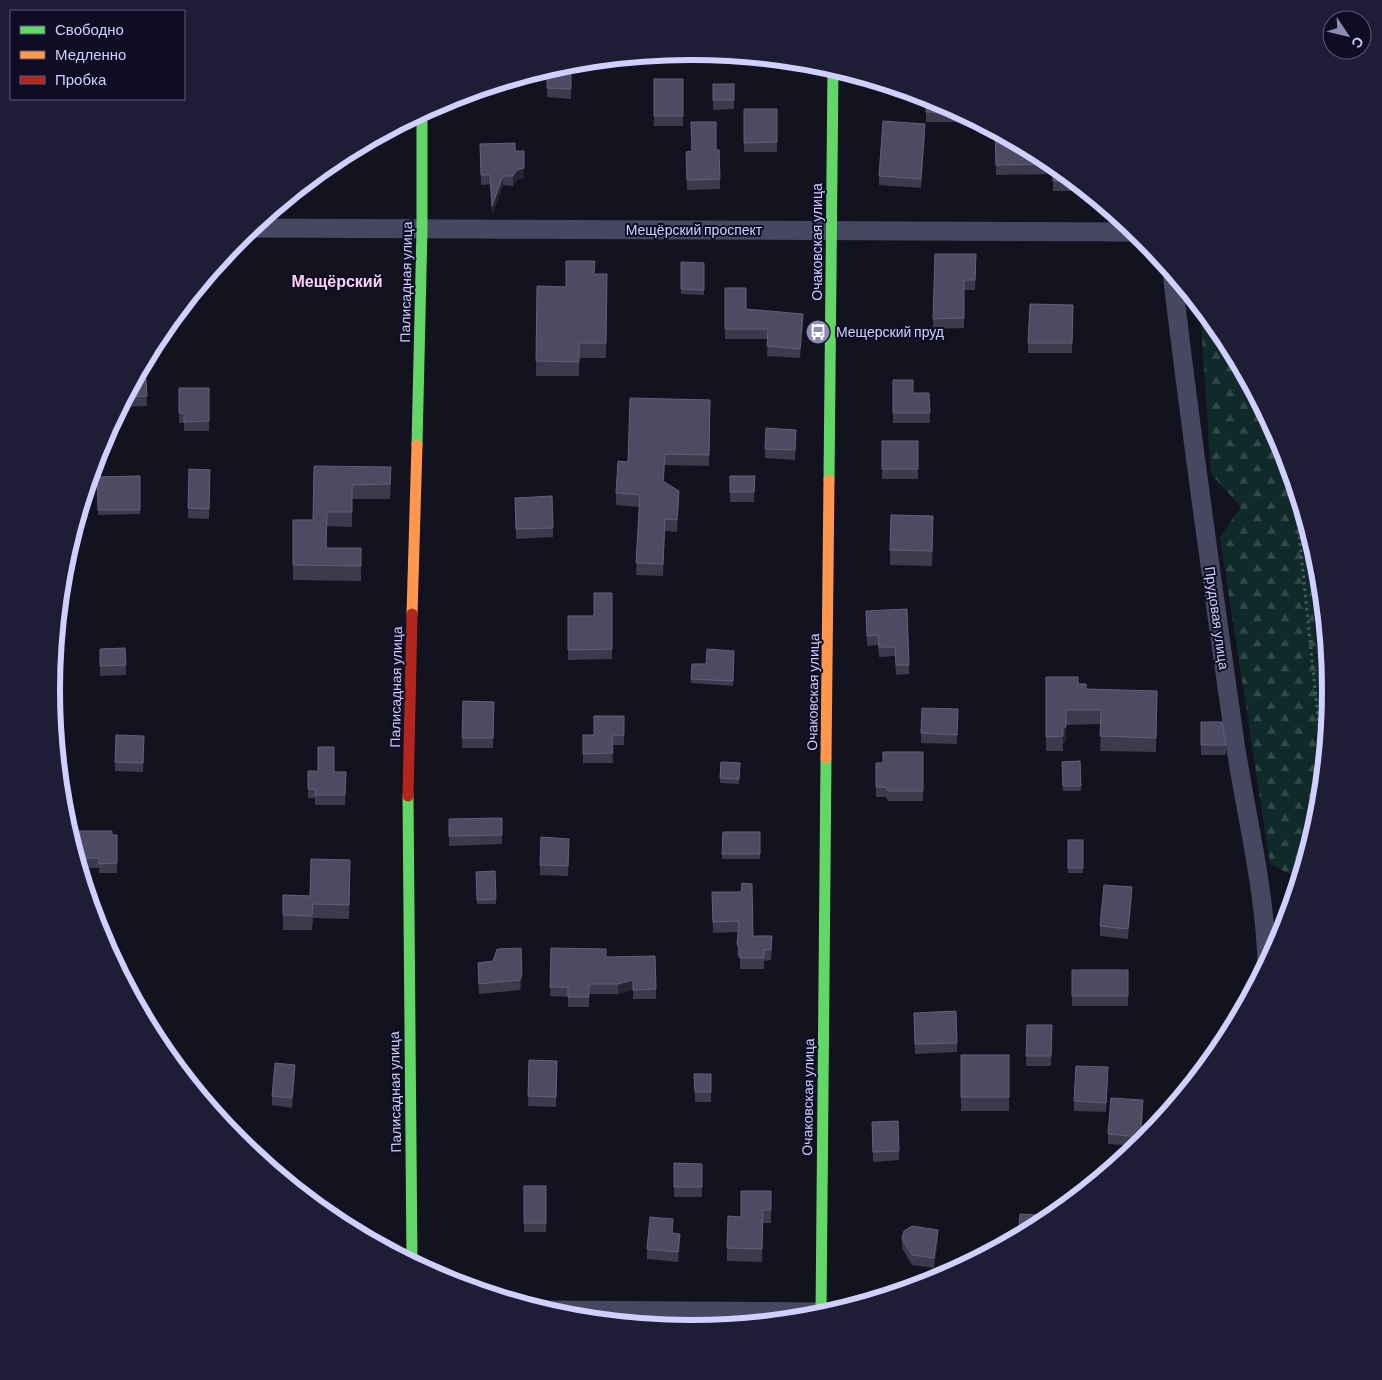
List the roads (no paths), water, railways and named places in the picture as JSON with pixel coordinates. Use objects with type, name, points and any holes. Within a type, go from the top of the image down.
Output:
[{"type":"street","name":"Очаковская улица","points":[[824,1306],[833,76]]},
{"type":"street","name":"Палисадная улица","points":[[412,1255],[407,830],[422,229],[422,120]]},
{"type":"street","name":"Мещёрский проспект","points":[[263,228],[1123,232]]},
{"type":"street","name":"Прудовая улица","points":[[1173,284],[1192,444],[1235,741],[1266,928],[1266,949]]},
{"type":"street","points":[[581,1310],[788,1313]]},
{"type":"place","name":"Мещерский пруд","points":[[818,332]]},
{"type":"district","name":"Мещёрский","points":[[337,281]]}]
